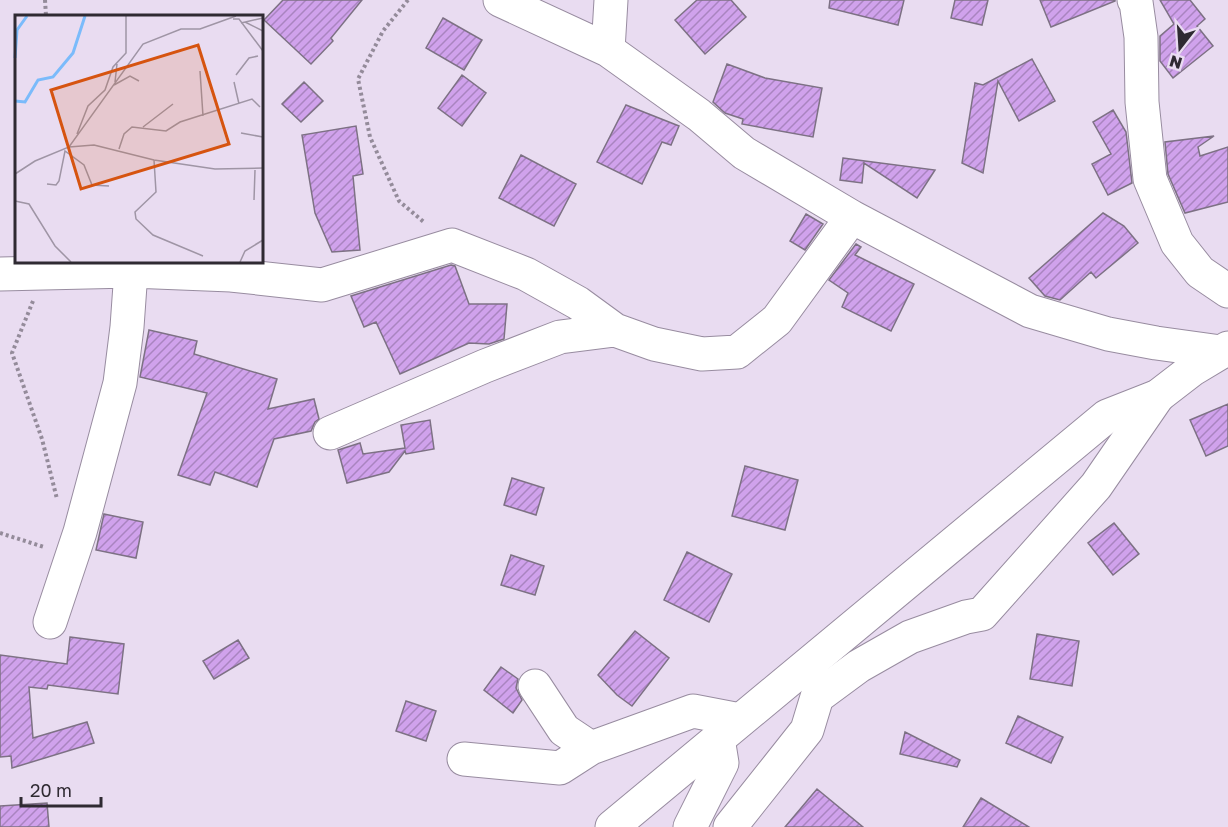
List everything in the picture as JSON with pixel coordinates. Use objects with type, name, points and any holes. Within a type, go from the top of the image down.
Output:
[{"type":"street","points":[[500,0],[608,50],[699,115],[744,153],[852,217],[1030,311],[1108,334],[1156,344],[1225,350]]},
{"type":"street","points":[[608,50],[611,0]]},
{"type":"street","points":[[1134,0],[1141,37],[1142,102],[1150,179],[1177,243],[1200,272],[1228,291]]},
{"type":"street","points":[[0,274],[131,271],[231,275],[322,285],[452,245],[526,274],[578,303],[615,330],[654,344],[702,354],[737,351],[777,320],[852,217]]},
{"type":"street","points":[[50,622],[80,532],[120,383],[128,327],[131,271]]},
{"type":"street","points":[[330,433],[485,366],[560,337],[615,330]]},
{"type":"street","points":[[612,827],[1107,416],[1158,396],[1193,369],[1225,350]]},
{"type":"street","points":[[730,827],[807,730],[817,698],[859,666],[910,637],[966,617],[982,614],[1096,486],[1158,396]]},
{"type":"street","points":[[535,686],[564,730],[591,748]]},
{"type":"street","points":[[464,759],[560,768],[591,748],[693,711],[729,729]]},
{"type":"street","points":[[690,827],[722,763],[729,729]]},
{"type":"path","points":[[45,0],[46,15]]},
{"type":"path","points":[[408,0],[383,31],[358,79],[370,138],[399,201],[452,245]]},
{"type":"path","points":[[44,273],[12,353],[42,439],[58,503]]},
{"type":"path","points":[[0,533],[72,556]]},
{"type":"building","points":[[283,0],[362,0],[331,38],[333,41],[311,64],[264,20]]},
{"type":"building","points":[[697,0],[731,0],[746,17],[705,54],[675,20]]},
{"type":"building","points":[[830,0],[904,0],[898,25],[829,8]]},
{"type":"building","points":[[955,0],[988,0],[982,25],[951,18]]},
{"type":"building","points":[[1040,0],[1115,0],[1115,1],[1051,27]]},
{"type":"building","points":[[1160,0],[1190,0],[1205,19],[1197,26],[1213,46],[1173,78],[1160,61],[1160,36],[1174,24]]},
{"type":"building","points":[[443,18],[482,40],[464,70],[426,48]]},
{"type":"building","points":[[1032,59],[1055,101],[1019,121],[998,81],[983,173],[962,163],[975,83],[983,85]]},
{"type":"building","points":[[727,64],[765,78],[822,88],[813,137],[742,124],[743,119],[725,113],[713,102]]},
{"type":"building","points":[[462,75],[486,93],[462,126],[438,108]]},
{"type":"building","points":[[304,82],[323,101],[301,122],[282,104]]},
{"type":"building","points":[[626,105],[679,126],[671,145],[662,142],[642,184],[597,162]]},
{"type":"building","points":[[1113,110],[1126,132],[1132,183],[1108,195],[1092,164],[1111,154],[1093,122]]},
{"type":"building","points":[[356,126],[363,174],[353,176],[360,250],[332,252],[315,213],[302,135]]},
{"type":"building","points":[[1214,136],[1198,147],[1200,156],[1228,147],[1228,202],[1185,213],[1168,174],[1165,142]]},
{"type":"building","points":[[521,155],[576,184],[554,226],[499,198]]},
{"type":"building","points":[[843,158],[935,170],[917,198],[864,163],[862,183],[840,180]]},
{"type":"building","points":[[1103,213],[1124,226],[1138,243],[1096,278],[1091,272],[1060,300],[1045,296],[1029,278]]},
{"type":"building","points":[[806,214],[823,224],[805,250],[790,241]]},
{"type":"building","points":[[856,244],[861,247],[855,255],[914,284],[891,331],[842,307],[848,293],[829,280]]},
{"type":"building","points":[[451,265],[455,266],[469,304],[507,304],[504,339],[489,344],[469,343],[400,374],[376,322],[364,327],[351,296]]},
{"type":"building","points":[[149,330],[197,341],[194,354],[277,379],[268,409],[314,399],[319,419],[311,431],[274,439],[257,487],[215,472],[210,485],[178,475],[207,393],[140,377]]},
{"type":"building","points":[[1228,404],[1228,446],[1206,456],[1190,420]]},
{"type":"building","points":[[430,420],[434,449],[406,454],[405,451],[389,472],[347,483],[338,450],[360,443],[363,454],[405,448],[401,425]]},
{"type":"building","points":[[745,466],[798,480],[785,530],[732,516]]},
{"type":"building","points":[[512,478],[544,488],[536,515],[504,505]]},
{"type":"building","points":[[104,514],[143,522],[136,558],[96,550]]},
{"type":"building","points":[[1114,523],[1139,554],[1113,575],[1088,543]]},
{"type":"building","points":[[687,552],[732,574],[709,622],[664,600]]},
{"type":"building","points":[[511,555],[544,566],[535,595],[501,585]]},
{"type":"building","points":[[635,631],[669,658],[632,706],[617,695],[598,675]]},
{"type":"building","points":[[1037,634],[1079,641],[1072,686],[1030,679]]},
{"type":"building","points":[[70,637],[124,644],[118,694],[48,685],[47,689],[29,687],[33,738],[87,722],[94,743],[12,768],[11,756],[0,757],[0,655],[67,664]]},
{"type":"building","points":[[238,640],[249,658],[214,679],[203,661]]},
{"type":"building","points":[[501,667],[518,679],[516,688],[522,700],[513,713],[484,690]]},
{"type":"building","points":[[406,701],[436,711],[426,741],[396,731]]},
{"type":"building","points":[[1018,716],[1063,737],[1051,763],[1006,743]]},
{"type":"building","points":[[905,732],[960,760],[957,767],[900,754]]},
{"type":"building","points":[[817,789],[863,827],[785,827]]},
{"type":"building","points":[[981,798],[1029,827],[963,827]]},
{"type":"building","points":[[47,803],[49,827],[0,827],[0,806]]}]
